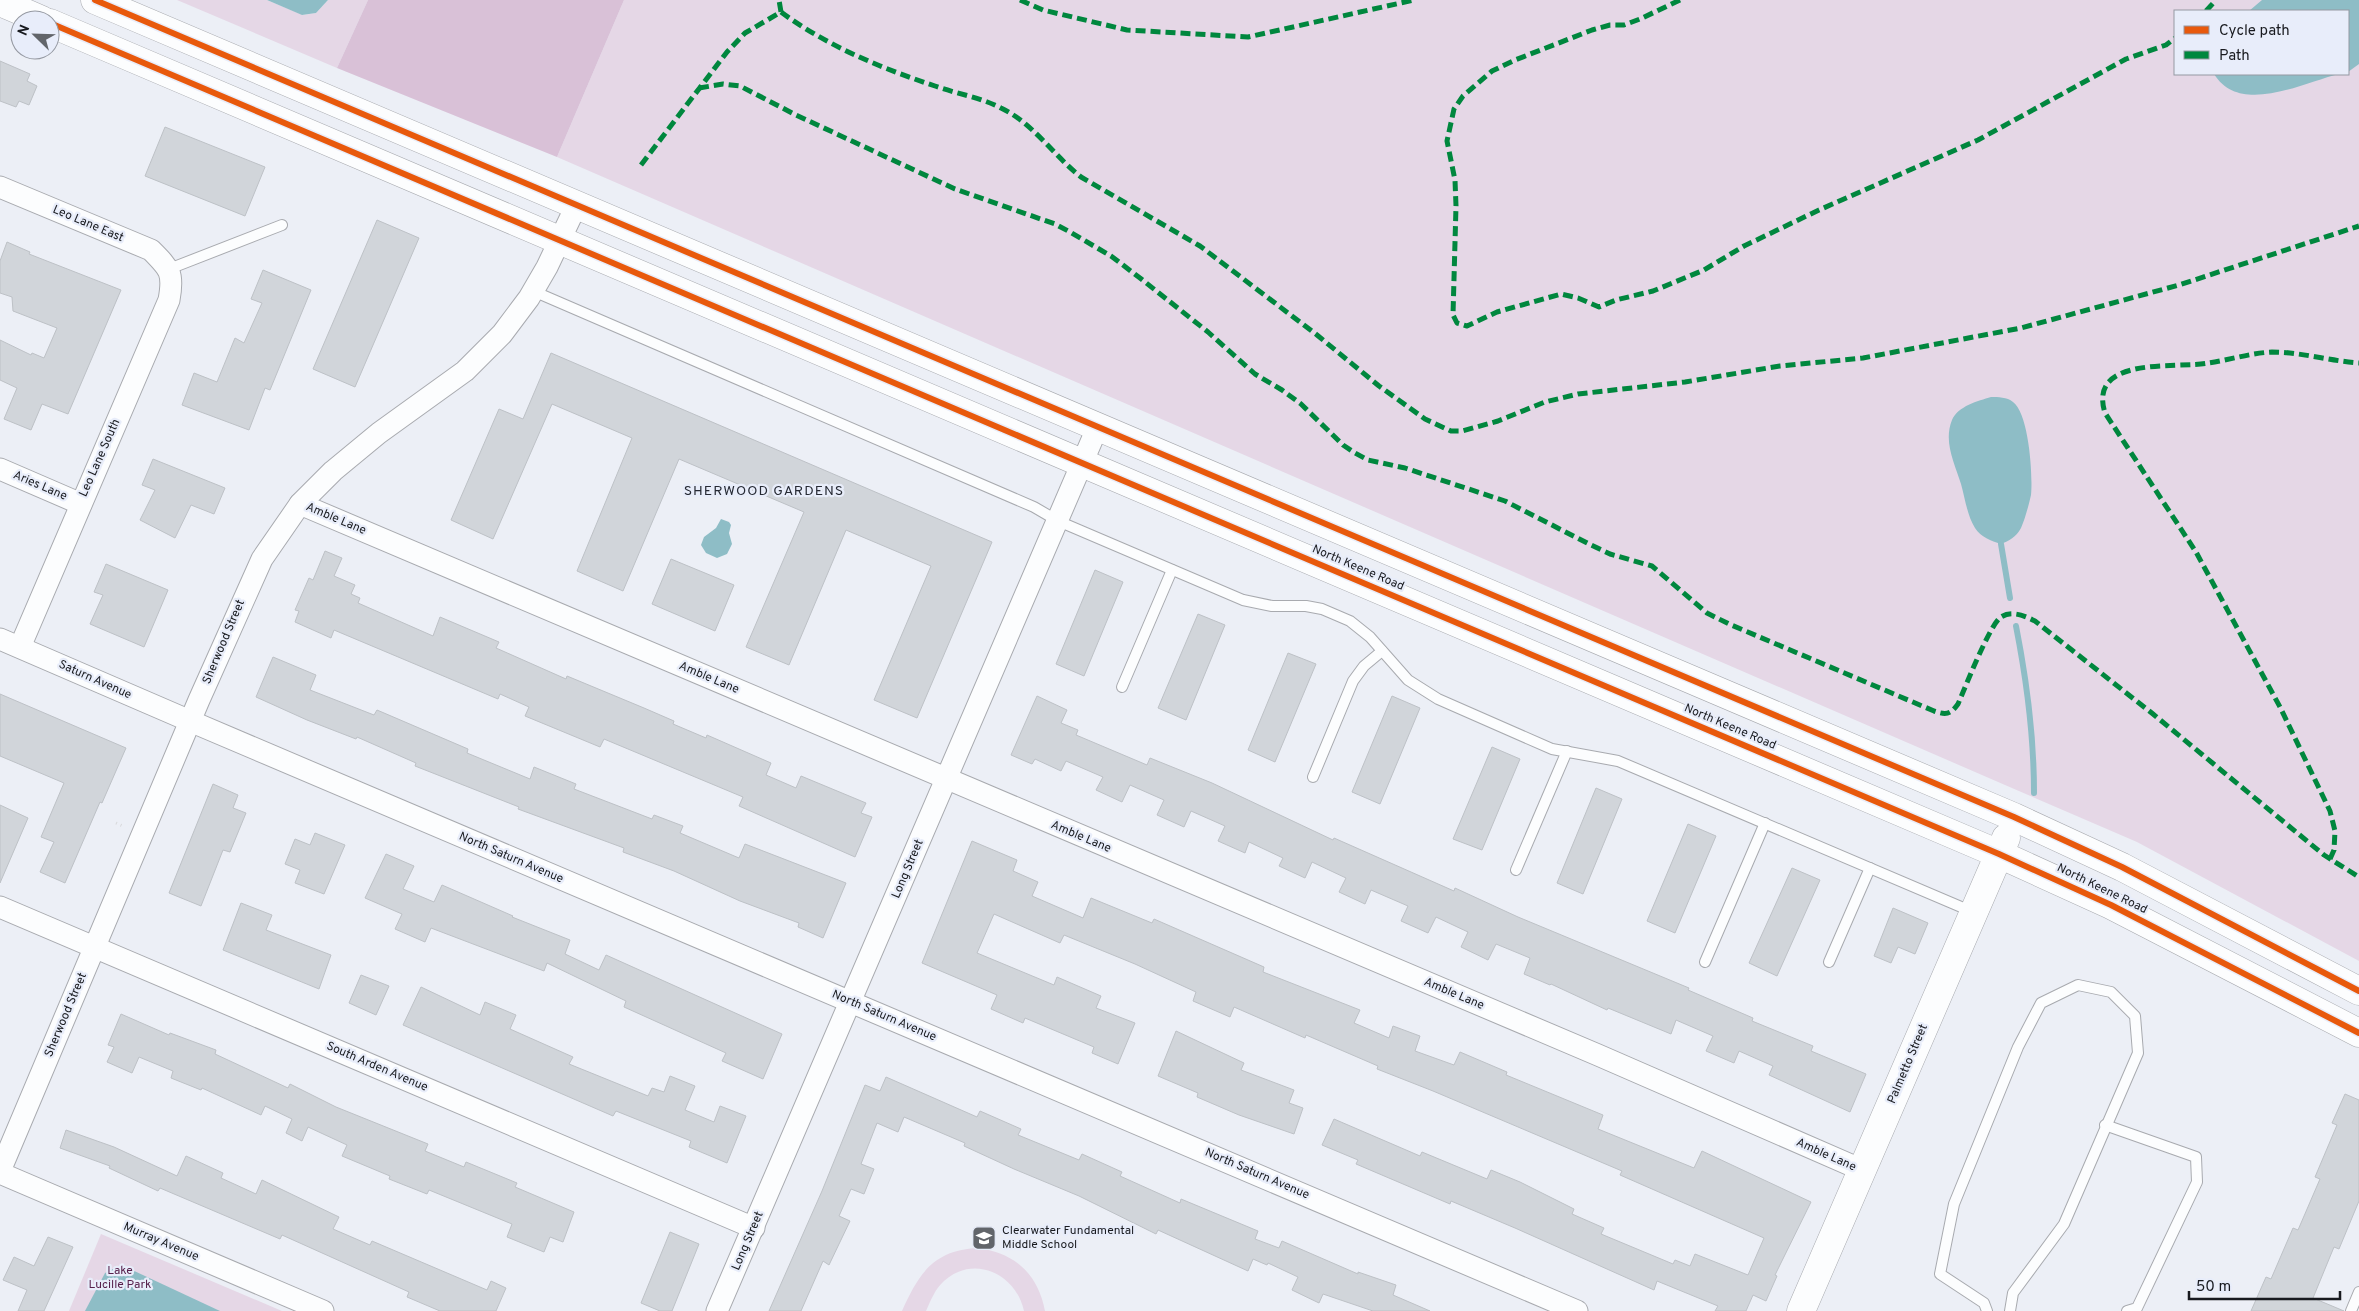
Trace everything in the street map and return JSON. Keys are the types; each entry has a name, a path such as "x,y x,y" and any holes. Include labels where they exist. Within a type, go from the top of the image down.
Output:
{"main road":[{"path":"95,0 2014,817 2122,867 2359,992"},
{"path":"0,2 19,10"},
{"name":"North Keene Road","path":"60,28 1083,462 1999,854 2112,905 2359,1033"},
{"name":"Palmetto Street","path":"1801,1311 2014,817"}],"street":[{"name":"Leo Lane East","path":"0,187 151,250 169,269"},
{"name":"Sherwood Street","path":"0,1172 190,722 262,559 300,504 333,471 379,433 465,371 502,334 533,291 577,204"},
{"name":"Leo Lane South","path":"20,647 170,300 173,281 169,269"},
{"name":"Long Street","path":"717,1311 1098,426"},
{"name":"Aries Lane","path":"0,469 81,504"},
{"name":"Amble Lane","path":"300,504 1598,1055 1862,1170"},
{"name":"Saturn Avenue","path":"0,639 190,722"},
{"name":"North Saturn Avenue","path":"190,722 1577,1311"},
{"name":"South Arden Avenue","path":"0,907 754,1228"},
{"name":"Murray Avenue","path":"0,1172 323,1311"}],"lane":[{"path":"169,269 282,225"},
{"path":"533,291 1034,507 1058,521 1243,600 1272,606 1306,606 1322,609 1350,621 1370,637 1408,680 1438,700 1552,749 1568,750 1618,761 1974,912"},
{"path":"1122,688 1172,570"},
{"path":"1313,777 1353,681 1364,666 1382,651"},
{"path":"1516,870 1568,750"},
{"path":"1705,962 1765,823"},
{"path":"1829,962 1870,868"},
{"path":"1987,1311 1984,1303 1940,1274 1954,1204 2018,1047 2041,1002 2078,985 2111,992 2135,1016 2138,1053 2105,1125 2064,1224 2014,1292 2010,1311"},
{"path":"2105,1125 2196,1157 2197,1182 2137,1308 2126,1311"},
{"path":"2351,1311 2359,1292"}],"green space":[{"path":"177,0 267,0 303,15 316,13 328,0 368,0 337,68"},
{"path":"624,0 2359,0 2359,961 2137,842 557,157"},
{"name":"Lake Lucille Park","path":"101,1234 282,1311 69,1311"},
{"path":"978,1248 1003,1255 1014,1260 1023,1268 1037,1286 1045,1311 1024,1311 1012,1287 1003,1278 992,1272 968,1269 956,1273 941,1284 926,1311 902,1311 915,1285 930,1266 950,1253"}],"shaded area":[{"path":"368,0 624,0 557,157 337,68"}],"water":[{"path":"267,0 328,0 316,13 302,15"},
{"path":"2262,0 2359,0 2359,64 2349,71 2349,10 2250,10"},
{"path":"2215,75 2336,75 2290,89 2255,95 2239,93 2225,86"},
{"path":"1991,397 2008,399 2018,409 2023,419 2029,446 2031,474 2031,495 2021,528 2010,540 2001,544 1983,536 1972,523 1949,445 1950,428 1955,415 1969,405"},
{"path":"721,519 729,522 731,525 729,533 732,544 727,554 717,558 706,553 701,545 704,537 716,528"},
{"path":"117,1267 130,1269 220,1311 85,1311 105,1273"}],"building":[{"path":"0,61 30,74 27,81 37,86 29,105 19,101 16,107 0,101"},
{"path":"165,127 265,167 245,216 145,176"},
{"path":"377,220 419,238 355,387 313,369"},
{"path":"7,242 30,252 29,254 121,290 68,414 42,404 31,430 4,419 17,388 0,380 0,340 31,355 32,353 44,358 57,328 13,311 12,297 0,293 0,261"},
{"path":"263,270 311,290 270,390 265,388 249,430 182,405 194,373 217,382 235,338 244,343 262,303 251,299"},
{"path":"551,353 992,542 917,718 874,700 931,566 846,530 789,665 746,647 804,512 679,459 623,591 577,571 632,438 552,404 493,539 451,520 499,409 523,419"},
{"path":"153,459 225,488 214,514 191,505 175,538 140,520 155,490 142,485"},
{"path":"325,551 342,558 334,576 355,585 351,594 360,598 358,603 433,636 440,617 499,642 496,648 566,679 567,676 674,721 673,724 706,738 707,735 771,763 766,775 796,788 801,776 866,803 861,813 872,817 855,857 739,806 743,797 604,739 600,747 525,716 529,707 500,694 498,699 334,630 331,638 295,622 299,611 295,610 309,578 313,580"},
{"path":"671,559 734,585 715,631 652,604"},
{"path":"106,564 168,590 144,647 90,624 103,595 94,592"},
{"path":"1095,570 1123,582 1084,676 1056,664"},
{"path":"1198,614 1225,625 1186,720 1158,708"},
{"path":"1288,653 1316,664 1275,762 1248,750"},
{"path":"273,657 316,675 310,690 374,715 377,710 468,749 467,753 530,779 534,767 576,784 574,789 652,819 654,815 683,826 680,833 739,858 745,844 846,883 823,938 798,927 799,923 740,901 674,871 623,852 624,848 518,809 519,807 415,766 416,763 357,737 356,739 307,720 256,697"},
{"path":"0,694 126,748 65,883 40,872 54,842 41,837 64,783 0,756"},
{"path":"1037,696 1067,710 1061,723 1078,730 1076,735 1147,765 1150,758 1212,783 1333,840 1334,838 1454,891 1455,888 1518,917 1689,988 1688,990 1753,1018 1752,1021 1813,1046 1811,1051 1866,1074 1850,1112 1769,1075 1773,1066 1739,1051 1734,1063 1706,1051 1713,1036 1676,1020 1671,1034 1608,1008 1607,1010 1551,984 1524,974 1530,958 1496,944 1488,960 1461,947 1468,932 1436,917 1428,933 1401,921 1408,906 1371,890 1365,904 1339,892 1346,878 1312,862 1305,878 1279,866 1283,858 1249,842 1245,853 1218,841 1225,826 1191,811 1184,827 1157,815 1164,800 1130,785 1122,802 1096,790 1103,777 1066,761 1061,771 1035,759 1032,764 1011,755"},
{"path":"1392,696 1420,708 1380,804 1352,792"},
{"path":"1492,747 1520,759 1482,850 1453,839"},
{"path":"213,784 238,795 233,808 246,813 230,852 223,850 201,906 169,893"},
{"path":"1596,788 1622,799 1583,894 1557,883"},
{"path":"0,805 28,818 0,883"},
{"path":"1688,824 1716,836 1675,933 1647,921"},
{"path":"315,833 345,845 324,894 295,883 300,870 285,864 295,839 310,845"},
{"path":"972,841 1017,860 1013,871 1038,882 1032,896 1083,918 1091,898 1152,923 1154,919 1264,967 1263,972 1360,1010 1354,1023 1389,1038 1393,1026 1420,1036 1415,1051 1454,1065 1460,1052 1507,1072 1506,1075 1603,1115 1598,1129 1694,1168 1702,1151 1811,1202 1775,1275 1777,1276 1766,1301 1753,1295 1746,1311 1715,1311 1718,1306 1657,1281 1654,1290 1515,1228 1451,1201 1450,1204 1356,1164 1358,1160 1322,1145 1334,1119 1420,1156 1422,1152 1487,1179 1491,1170 1520,1182 1574,1209 1572,1214 1604,1228 1601,1234 1673,1264 1675,1260 1690,1266 1695,1254 1748,1275 1764,1238 1620,1175 1622,1171 1377,1069 1378,1066 1306,1035 1305,1038 1234,1007 1230,1017 1193,1001 1196,992 1135,964 1064,935 1060,943 994,914 977,953 1054,985 1057,977 1101,996 1096,1008 1135,1023 1118,1064 1092,1053 1094,1047 1025,1018 1023,1023 991,1009 997,995 922,963"},
{"path":"386,854 414,866 403,889 434,902 442,885 512,917 570,940 565,954 599,970 606,955 782,1034 763,1079 722,1061 726,1053 624,1007 626,1001 547,963 544,971 431,928 425,942 395,929 402,914 365,898"},
{"path":"1792,868 1820,880 1777,976 1749,963"},
{"path":"241,903 272,915 266,930 331,955 319,989 223,950"},
{"path":"1893,908 1928,923 1915,954 1898,947 1891,963 1874,956"},
{"path":"361,975 389,986 376,1015 349,1003"},
{"path":"421,987 480,1015 485,1002 516,1015 510,1029 573,1057 569,1064 648,1096 652,1088 664,1092 670,1076 695,1086 685,1110 714,1122 720,1106 746,1116 727,1163 689,1147 691,1141 616,1111 613,1116 403,1025"},
{"path":"121,1014 169,1035 170,1033 216,1050 215,1054 288,1088 290,1084 336,1107 428,1144 425,1151 464,1167 466,1162 517,1183 515,1187 574,1212 563,1242 550,1237 544,1252 507,1237 512,1224 429,1190 427,1194 389,1179 390,1176 342,1156 347,1145 308,1127 302,1141 286,1133 292,1119 265,1106 261,1115 202,1088 201,1090 171,1078 173,1071 139,1057 132,1073 107,1062 114,1047 108,1045"},
{"path":"1176,1031 1244,1063 1241,1070 1294,1090 1289,1103 1303,1108 1294,1134 1239,1115 1197,1097 1198,1093 1158,1076"},
{"path":"886,1077 977,1117 980,1111 1021,1129 1018,1135 1079,1160 1082,1154 1122,1172 1120,1176 1180,1203 1181,1199 1258,1231 1255,1239 1279,1248 1282,1241 1358,1274 1358,1272 1396,1285 1393,1295 1430,1311 1373,1311 1323,1294 1319,1303 1292,1290 1298,1277 1268,1263 1267,1265 1253,1259 1248,1271 1158,1230 1156,1234 1079,1196 964,1146 965,1143 904,1117 898,1132 877,1123 861,1164 874,1169 864,1194 851,1189 839,1216 850,1221 829,1265 823,1261 801,1311 769,1311 822,1191 865,1085 880,1091"},
{"path":"2345,1094 2359,1100 2359,1201 2339,1249 2334,1247 2313,1298 2344,1311 2251,1311 2266,1277 2271,1279 2293,1228 2298,1230 2320,1179 2315,1177 2337,1125 2332,1123"},
{"path":"66,1130 114,1147 177,1176 186,1156 223,1173 221,1178 256,1194 262,1180 339,1217 333,1229 370,1245 372,1241 487,1290 491,1281 506,1288 496,1311 440,1311 407,1297 409,1292 282,1235 280,1239 160,1188 158,1191 109,1168 110,1166 60,1148"},
{"path":"670,1232 699,1244 672,1311 660,1311 641,1303"},
{"path":"48,1237 73,1247 44,1311 18,1311 27,1290 3,1280 14,1257 34,1266"}],"waterway":[{"path":"2001,544 2010,598"},
{"path":"2016,626 2029,709 2034,793"}],"marked path":[{"path":"641,165 727,52 745,33 781,12 779,0"},
{"path":"1020,0 1043,10 1127,30 1248,37 1414,0"},
{"path":"1680,0 1640,19 1624,25 1610,25 1592,30 1492,71 1463,96 1454,109 1447,141 1455,180 1453,315 1457,323 1467,326 1497,312 1561,294 1578,298 1599,307 1616,300 1653,291 1704,270 1744,246 1819,210 1978,140 2126,59 2166,45 2174,39"},
{"path":"2207,10 2216,0"},
{"path":"781,12 836,46 875,64 943,89 985,101 1013,114 1081,177 1200,246 1317,335 1379,386 1425,419 1451,431 1462,431 1498,421 1545,402 1578,394 1685,382 1780,366 1863,358 2021,328 2179,285 2359,226"},
{"path":"699,88 723,84 740,86 796,115 955,189 1055,224 1111,256 1140,278 1208,332 1255,374 1301,404 1343,445 1355,453 1368,460 1405,468 1505,501 1610,554 1652,566 1707,613 1934,711 1947,713 1958,704 1984,643 2001,617 2014,614 2031,619 2153,714 2324,855 2359,877"},
{"path":"2330,859 2334,850 2335,831 2330,811 2280,707 2196,552 2105,413 2103,394 2109,382 2122,373 2138,368 2208,363 2272,352 2294,353 2359,363"}],"cycle path":[{"path":"95,0 2014,817 2122,867 2359,991"},
{"path":"60,27 1999,854 2111,905 2359,1033"}],"place":[{"name":"Clearwater Fundamental Middle School","path":"984,1238"}],"district":[{"name":"SHERWOOD GARDENS","path":"764,491"}]}
